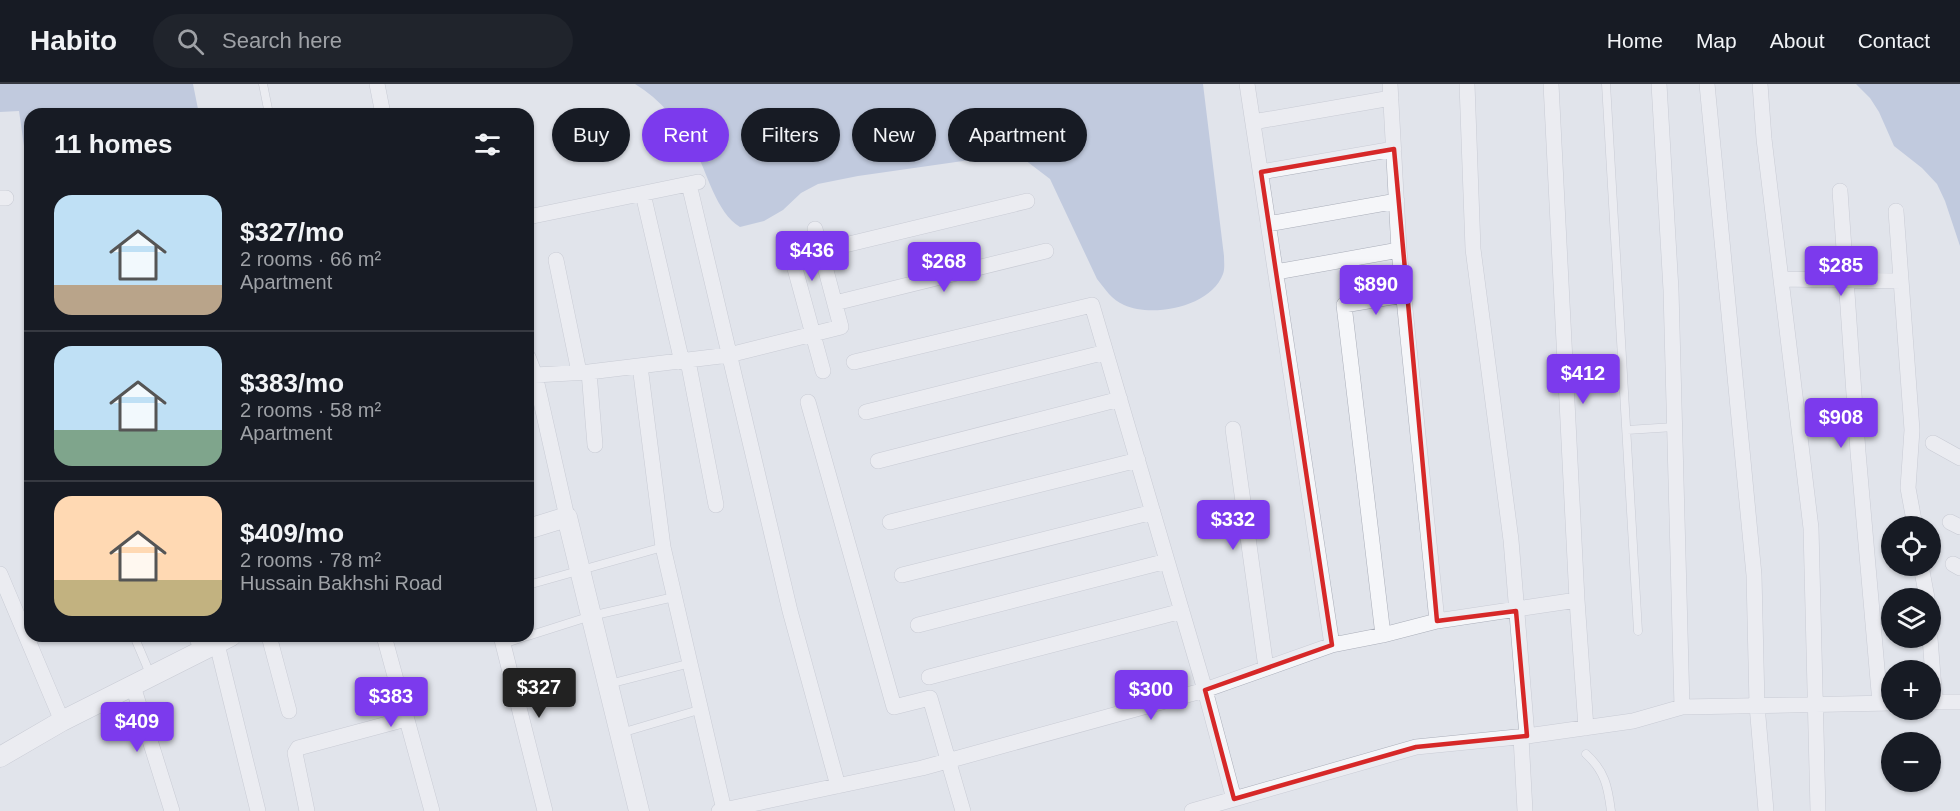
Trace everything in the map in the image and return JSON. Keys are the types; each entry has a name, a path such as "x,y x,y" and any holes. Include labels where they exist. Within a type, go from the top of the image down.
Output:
{"street":[{"path":"376,84 382,108"},
{"path":"1247,84 1332,645"},
{"path":"1467,84 1473,249 1511,540 1524,737 1525,811"},
{"path":"1551,84 1577,600 1586,728"},
{"path":"1659,84 1671,290 1682,707"},
{"path":"1707,84 1754,576 1757,705 1766,811"},
{"path":"1760,84 1764,139 1811,528 1818,811"},
{"path":"1253,122 1391,91 1399,249 1437,621"},
{"path":"1261,172 1394,149"},
{"path":"534,216 693,183 729,355 790,611 838,786"},
{"path":"1840,191 1858,452 1881,660"},
{"path":"643,194 685,361 716,505"},
{"path":"820,251 1027,201"},
{"path":"1268,224 1397,201"},
{"path":"1896,211 1912,430 1908,488 1913,516"},
{"path":"534,366 584,372 685,361 729,355 841,327 815,229"},
{"path":"788,243 823,371"},
{"path":"1276,272 1399,249"},
{"path":"835,303 1046,251"},
{"path":"556,260 584,372 595,445"},
{"path":"1781,279 1901,281"},
{"path":"1383,635 1344,305 1403,295"},
{"path":"854,362 1092,305 1182,611 1234,799"},
{"path":"866,412 1106,352"},
{"path":"640,366 663,547 702,709 722,810 947,761 1204,690 1332,645 1437,621 1577,600"},
{"path":"534,381 639,811"},
{"path":"878,462 1120,399"},
{"path":"808,402 894,707 930,698 963,811"},
{"path":"1233,429 1266,668"},
{"path":"1933,443 1960,458"},
{"path":"890,522 1138,460"},
{"path":"902,575 1153,512"},
{"path":"534,527 567,517"},
{"path":"918,625 1167,561"},
{"path":"0,574 24,631"},
{"path":"929,677 1182,611"},
{"path":"29,642 62,721"},
{"path":"0,757 210,642 258,811"},
{"path":"271,642 289,711"},
{"path":"386,642 432,811"},
{"path":"502,642 544,811"},
{"path":"133,686 172,811"},
{"path":"1941,702 1960,702"},
{"path":"1192,811 1416,747 1524,737 1633,721 1682,707 1881,703"},
{"path":"307,811 295,753 298,748 406,719"}],"lane":[{"path":"263,84 268,108"},
{"path":"1606,84 1638,631"},
{"path":"1627,430 1674,427"},
{"path":"534,583 663,547"},
{"path":"534,634 591,616 674,597"},
{"path":"137,642 151,676"},
{"path":"608,684 691,663"},
{"path":"620,734 702,709"},
{"path":"1586,754 1597,764 1604,777 1609,791 1611,811"}],"highlighted area":[{"path":"1394,149 1437,621 1516,611 1527,736 1416,747 1234,799 1205,690 1332,645 1261,172"}],"water":[{"path":"0,84 193,84 198,108 24,108 24,146 19,111 0,112"},
{"path":"635,84 1203,84 1224,256 1223,274 1206,295 1180,307 1164,310 1136,309 1120,303 1109,294 1097,279 1050,179 1028,162 1087,162 1087,108 948,108 948,162 956,162 818,184 801,193 783,210 764,221 740,227 732,221 718,202 701,162 729,162 729,108 665,108"},
{"path":"1856,84 1960,84 1960,246 1937,184 1922,168 1894,146 1879,112 1870,98"}]}
